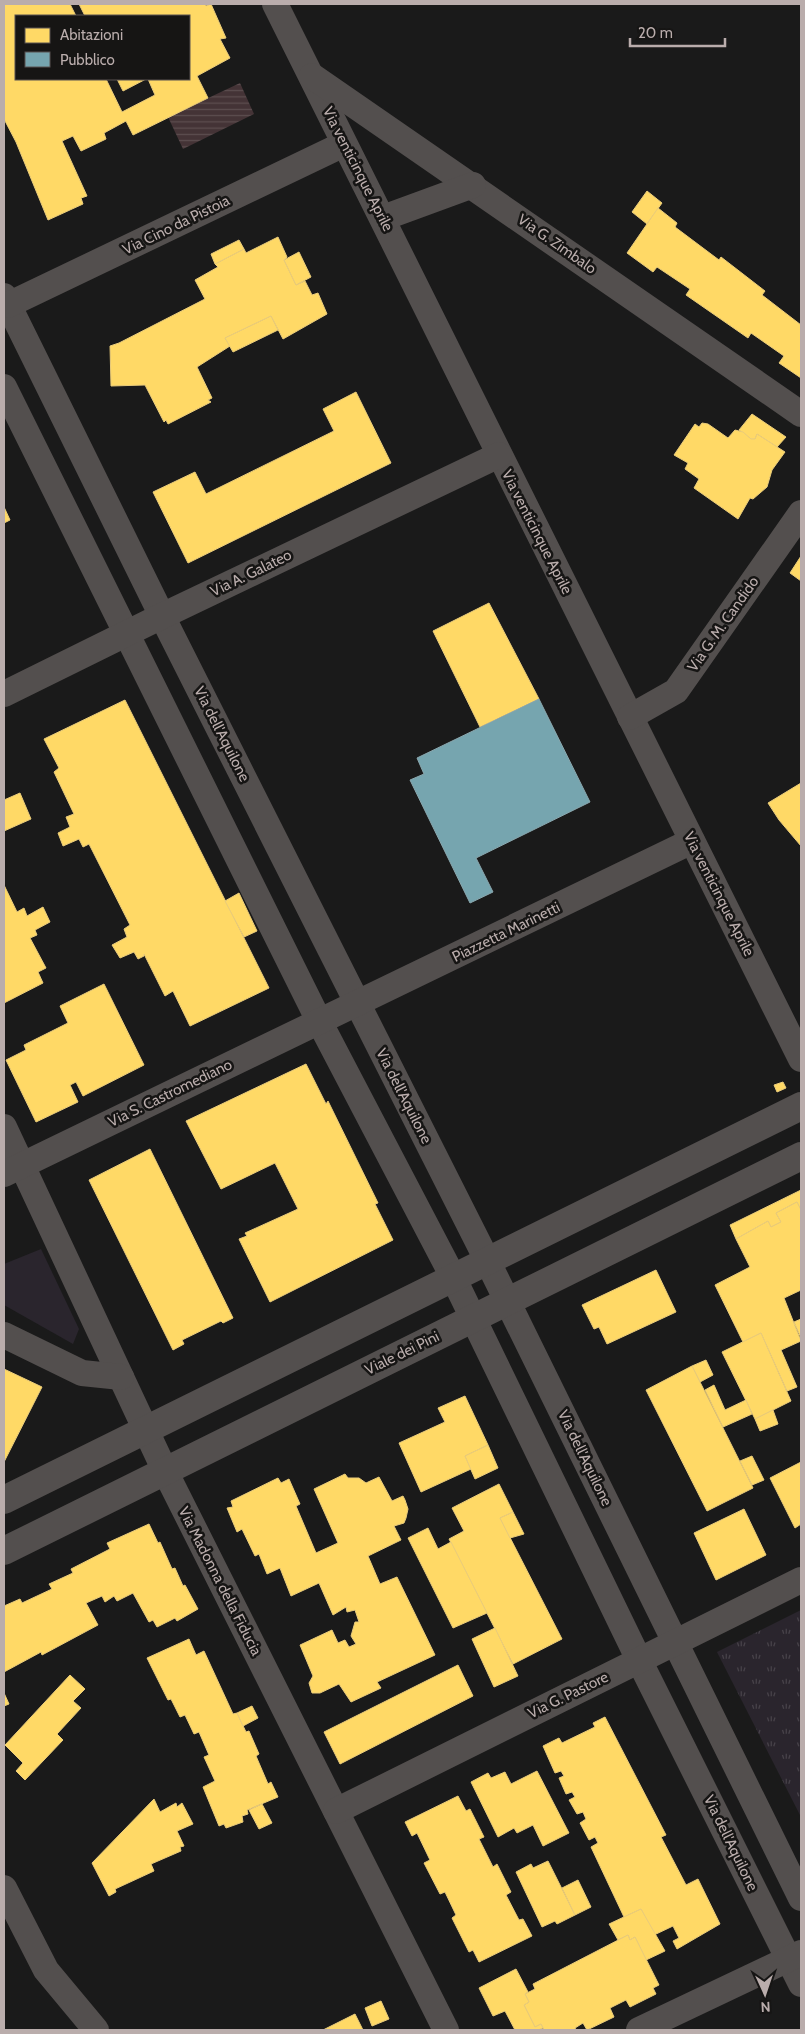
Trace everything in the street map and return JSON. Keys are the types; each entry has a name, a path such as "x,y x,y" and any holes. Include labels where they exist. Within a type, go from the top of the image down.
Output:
{"street":[{"name":"Via venticinque Aprile","path":"275,4 801,1059"},
{"name":"Via G. Zimbalo","path":"312,76 473,185 801,414"},
{"name":"Via Cino da Pistoia","path":"6,300 344,144"},
{"path":"383,218 473,185"},
{"name":"Via dell'Aquilone","path":"6,300 162,616 507,1300 801,1898"},
{"name":"Via dell'Aquilone","path":"4,386 318,1021 453,1277 639,1660 795,1956 801,1984"},
{"name":"Via A. Galateo","path":"4,694 162,616 499,455"},
{"name":"Via G. M. Candido","path":"630,717 676,691 801,513"},
{"name":"Piazzetta Marinetti","path":"318,1021 358,1004 692,841"},
{"name":"Via S. Castromediano","path":"13,1169 318,1021"},
{"path":"4,1500 801,1106"},
{"name":"Via Madonna della Fiducia","path":"4,1127 13,1169 121,1377 165,1471 446,2030"},
{"name":"Viale dei Pini","path":"4,1551 507,1300 801,1156"},
{"path":"4,1335 82,1373 121,1377"},
{"name":"Via G. Pastore","path":"336,1810 801,1580"},
{"path":"4,1888 46,1970 96,2030"},
{"path":"638,2030 795,1956"}],"green space":[{"path":"41,1249 79,1329 73,1344 4,1305 4,1264"},
{"path":"801,1610 801,1817 717,1652"}],"shaded area":[{"path":"240,83 254,114 183,149 168,117"}],"building: Abitazioni":[{"path":"4,4 70,4 76,15 15,15 15,80 106,80 122,112 155,95 148,80 190,80 190,15 84,15 79,4 205,4 206,6 211,4 226,38 220,39 230,58 197,76 208,98 133,135 126,121 104,133 106,139 81,151 73,136 62,141 87,196 81,198 83,204 48,220 16,142 4,119"},
{"path":"118,80 144,80 123,91"},
{"path":"647,191 662,203 647,224 632,212"},
{"path":"658,208 677,223 675,227 719,260 721,257 765,291 762,295 801,325 801,378 779,363 784,356 751,333 748,338 686,295 690,289 657,267 653,272 627,253"},
{"path":"278,237 287,257 284,260 296,285 305,281 312,295 318,293 327,314 283,339 271,316 225,338 230,346 197,367 212,398 208,400 211,402 168,424 166,420 164,422 145,385 111,386 110,346 205,299 195,280 218,267 215,264 244,249 246,253"},
{"path":"239,240 244,249 215,264 211,254"},
{"path":"299,252 311,277 296,285 284,260"},
{"path":"271,316 278,330 233,352 225,338"},
{"path":"356,392 391,463 188,563 153,492 195,472 206,494 334,431 323,409"},
{"path":"752,414 786,437 777,447 757,434 755,439 751,439 739,430"},
{"path":"702,423 708,424 728,438 735,430 743,432 751,439 755,439 757,434 785,452 772,470 767,487 753,499 750,498 738,519 694,488 699,479 685,469 688,463 674,455 695,424 699,427"},
{"path":"4,507 10,520 4,523"},
{"path":"801,556 801,581 790,573"},
{"path":"489,603 539,699 480,727 433,631"},
{"path":"125,700 269,988 190,1026 173,991 165,996 144,954 144,956 138,959 134,952 120,958 112,945 127,937 124,929 130,925 89,844 83,847 79,839 63,846 58,833 70,827 66,817 74,814 54,772 59,768 44,739"},
{"path":"801,783 801,846 779,820 768,803"},
{"path":"20,793 31,819 4,831 4,800"},
{"path":"4,885 17,912 24,908 27,916 43,907 50,922 35,930 37,935 30,938 46,968 38,972 43,983 4,1003"},
{"path":"239,893 257,931 244,937 225,901"},
{"path":"104,984 144,1065 83,1096 76,1082 70,1085 78,1102 36,1122 6,1060 26,1050 24,1045 68,1023 60,1006"},
{"path":"306,1064 326,1104 328,1101 378,1203 375,1204 393,1240 270,1302 239,1239 247,1236 245,1233 298,1209 275,1163 221,1189 186,1121"},
{"path":"783,1082 786,1088 777,1092 774,1085"},
{"path":"150,1149 233,1318 223,1323 221,1321 182,1340 184,1344 173,1350 89,1180"},
{"path":"801,1190 801,1210 797,1202 776,1213 781,1222 771,1227 768,1221 736,1239 730,1225"},
{"path":"797,1202 801,1210 801,1290 784,1298 801,1341 781,1350 797,1387 787,1391 761,1333 743,1342 715,1285 750,1267 736,1239 768,1221 771,1227 781,1222 776,1213"},
{"path":"656,1270 676,1312 607,1344 599,1327 594,1329 582,1305"},
{"path":"801,1319 801,1338 794,1322"},
{"path":"761,1333 791,1401 755,1419 722,1352"},
{"path":"706,1360 713,1375 700,1382 692,1366"},
{"path":"692,1366 753,1488 707,1511 646,1390"},
{"path":"4,1369 42,1387 4,1462"},
{"path":"714,1385 725,1410 746,1400 752,1414 723,1427 705,1390"},
{"path":"465,1396 488,1445 465,1456 471,1469 421,1492 399,1443 445,1422 438,1408"},
{"path":"773,1410 778,1424 760,1431 755,1419"},
{"path":"488,1445 498,1468 475,1479 465,1456"},
{"path":"752,1456 764,1480 752,1485 740,1461"},
{"path":"801,1462 801,1524 795,1528 770,1478"},
{"path":"345,1474 348,1478 359,1478 366,1483 379,1477 392,1501 403,1496 405,1500 408,1509 404,1523 394,1526 401,1540 368,1556 380,1584 397,1577 435,1655 377,1682 381,1688 351,1702 339,1684 320,1693 312,1693 309,1683 313,1676 300,1645 332,1630 338,1643 345,1640 349,1647 356,1644 351,1636 355,1622 359,1622 355,1610 347,1612 346,1607 333,1615 319,1583 291,1596 280,1568 267,1574 259,1554 255,1556 242,1529 237,1532 227,1508 233,1507 231,1501 278,1478 281,1483 289,1479 300,1504 296,1506 316,1553 338,1543 314,1489"},
{"path":"499,1484 513,1512 500,1518 562,1639 513,1664 449,1539 464,1531 452,1508"},
{"path":"744,1509 766,1555 716,1580 694,1533"},
{"path":"513,1512 524,1534 510,1538 500,1518"},
{"path":"149,1524 158,1543 160,1542 172,1569 175,1568 183,1586 185,1585 198,1609 177,1621 175,1618 157,1627 153,1620 149,1622 133,1593 117,1601 114,1596 105,1602 102,1596 86,1603 98,1625 42,1655 41,1652 4,1672 4,1606 20,1599 22,1603 52,1589 49,1584 73,1573 71,1569 110,1549 107,1543"},
{"path":"428,1528 438,1549 451,1542 487,1613 453,1628 408,1538"},
{"path":"495,1628 518,1676 494,1687 472,1639"},
{"path":"189,1639 196,1655 204,1651 233,1714 237,1713 246,1732 249,1731 259,1754 256,1756 268,1784 271,1782 278,1797 247,1810 248,1814 242,1816 243,1822 226,1828 224,1824 219,1826 203,1787 215,1781 204,1757 209,1755 199,1732 194,1734 185,1715 180,1717 171,1699 168,1700 147,1658"},
{"path":"458,1665 473,1696 340,1764 324,1732"},
{"path":"70,1675 85,1689 73,1701 81,1708 57,1734 63,1740 25,1780 16,1771 23,1763 5,1745"},
{"path":"4,1693 9,1704 4,1706"},
{"path":"252,1706 258,1718 243,1726 237,1713"},
{"path":"605,1717 666,1835 661,1837 686,1885 698,1879 720,1924 677,1949 673,1941 679,1938 673,1926 654,1935 641,1909 624,1917 591,1847 598,1843 595,1837 589,1840 580,1823 586,1819 583,1812 577,1814 569,1800 575,1797 572,1792 566,1794 559,1778 564,1776 561,1771 555,1773 543,1746 559,1738 562,1743 595,1727 593,1723"},
{"path":"537,1771 569,1833 543,1846 533,1825 517,1833 514,1828 498,1837 471,1782 488,1773 491,1778 505,1772 511,1784"},
{"path":"458,1796 466,1811 470,1809 484,1837 479,1839 493,1867 497,1864 511,1892 506,1895 519,1920 523,1919 532,1936 479,1962 473,1950 469,1952 452,1918 456,1915 445,1892 440,1894 424,1863 430,1860 417,1833 412,1836 405,1822"},
{"path":"154,1799 160,1812 176,1803 177,1807 182,1803 193,1824 177,1831 184,1846 180,1847 181,1851 151,1864 154,1871 115,1889 116,1892 109,1896 92,1863"},
{"path":"262,1804 272,1823 259,1829 249,1810"},
{"path":"548,1861 575,1915 557,1924 555,1921 542,1927 516,1872 531,1864 533,1868"},
{"path":"578,1880 591,1907 575,1915 562,1888"},
{"path":"641,1909 665,1951 646,1960 635,1937 630,1940 628,1935 618,1940 609,1924"},
{"path":"628,1935 630,1940 635,1937 659,1985 653,1988 656,1994 630,2007 626,2000 610,2008 614,2017 587,2030 583,2023 575,2028 576,2030 544,2030 541,2024 535,2027 524,2005 529,2002 525,1994 535,1989 533,1984"},
{"path":"516,1969 528,1992 525,1994 529,2002 524,2005 535,2027 541,2024 543,2028 538,2030 515,2030 505,2011 493,2016 479,1988"},
{"path":"381,2001 389,2019 372,2026 365,2008"},
{"path":"355,2014 363,2030 323,2030"}],"building: Pubblico":[{"path":"539,699 590,802 476,858 493,892 470,903 410,780 424,774 417,758"}]}
